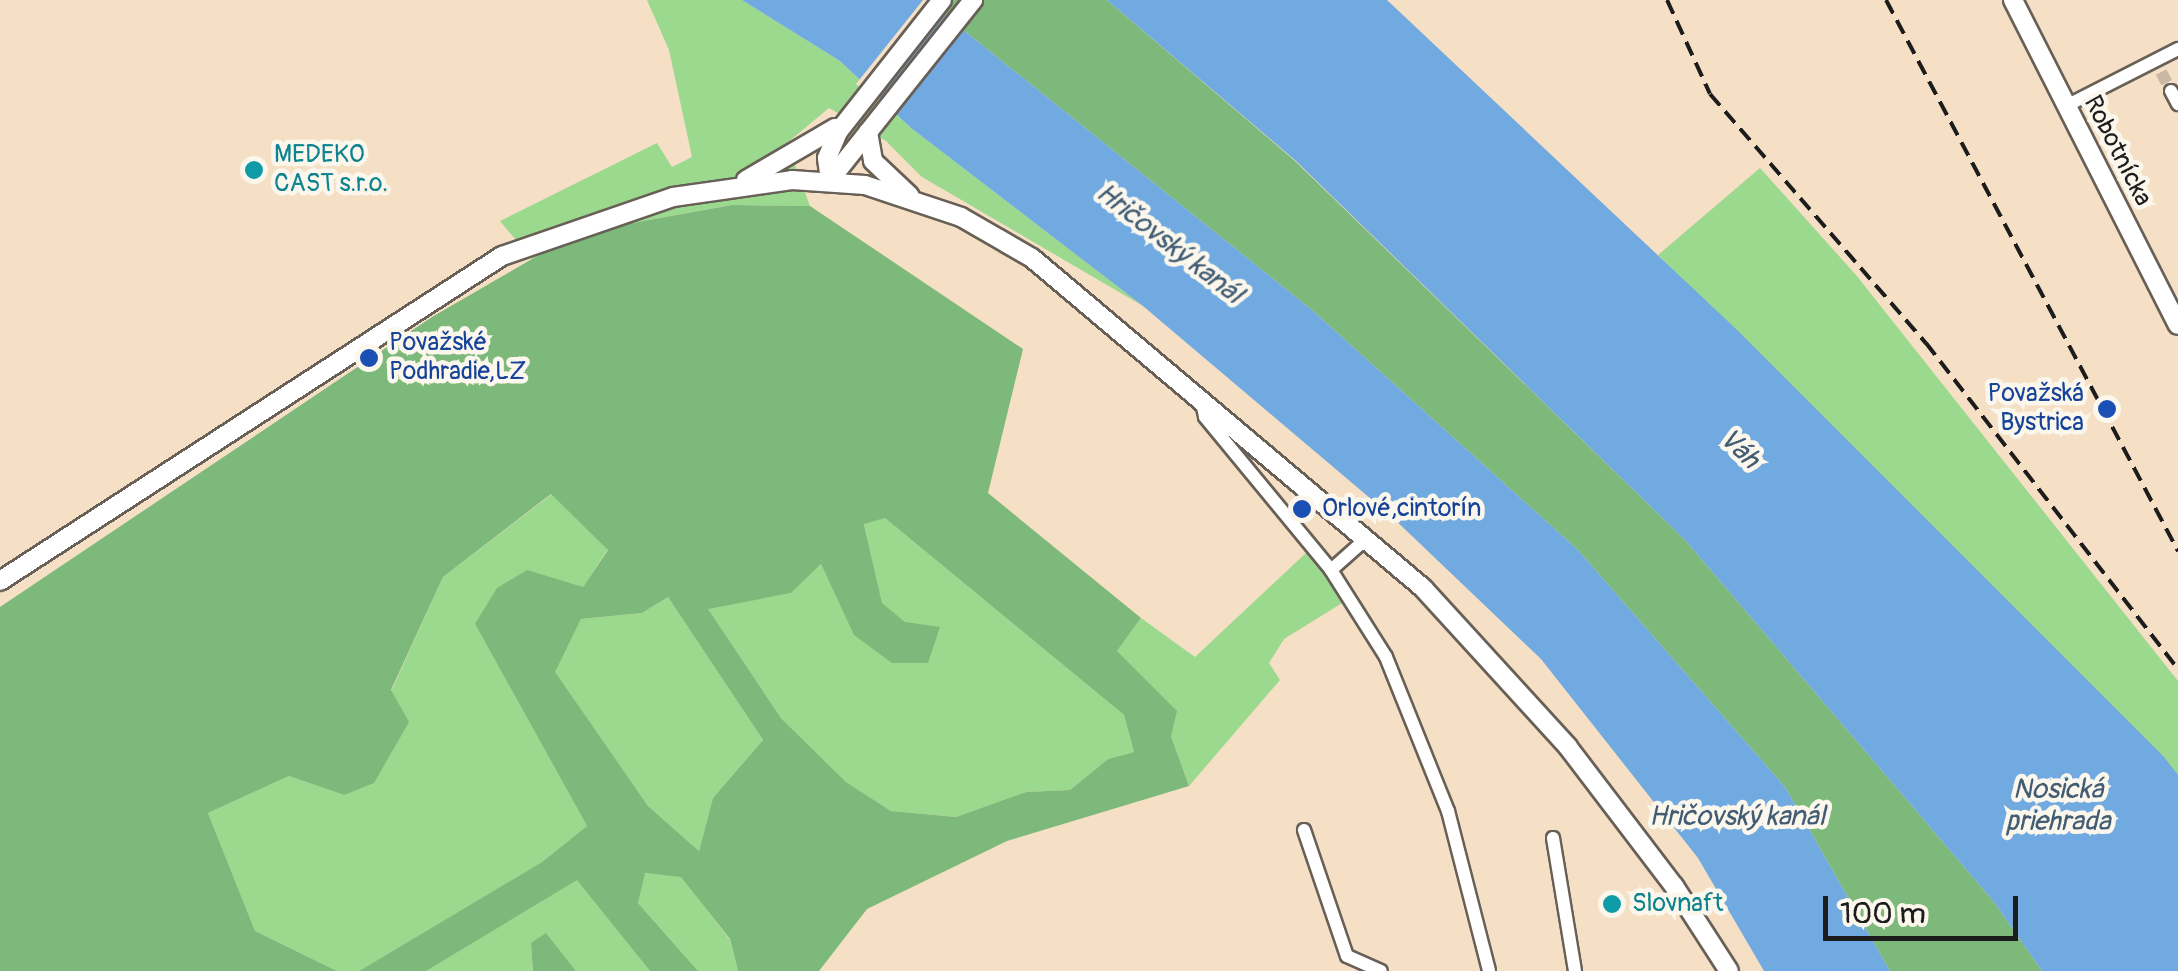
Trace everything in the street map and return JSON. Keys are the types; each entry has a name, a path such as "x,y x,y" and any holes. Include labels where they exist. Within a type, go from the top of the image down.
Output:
{"main road":[{"path":"830,180 827,158 852,111 942,0"},
{"path":"830,180 973,0"},
{"name":"Robotnícka","path":"2013,0 2178,325"},
{"path":"736,185 794,157 852,111"},
{"path":"872,127 877,166 914,200"},
{"path":"0,581 502,256 628,208 736,185 830,180 914,200 1005,240 1200,396 1366,539 1527,697 1674,886 1729,971"}],"street":[{"path":"2066,106 2158,67 2178,50"},
{"path":"1200,396 1205,417 1331,570 1386,657 1417,722 1448,811 1489,971"},
{"path":"1331,570 1366,539"},
{"path":"1304,830 1347,956 1381,971"},
{"path":"1553,838 1575,971"}],"green space":[{"path":"647,0 742,0 840,61 911,128 1143,306 922,177 886,141 829,108 787,143 810,206 732,205 588,231 532,259 500,221 657,143 672,167 692,157 669,50"},
{"path":"926,0 1107,0 1295,161 1685,540 1994,902 2042,971 1890,971 1785,787 1577,549 1312,310"},
{"path":"1760,168 1856,275 2178,681 2178,775 1658,255"},
{"path":"732,205 810,206 1023,349 988,493 1141,618 1117,651 1177,711 1171,736 1189,786 1007,841 867,909 819,971 738,971 730,939 681,877 645,873 638,903 698,971 650,971 577,880 426,971 359,971 542,862 587,826 475,624 497,588 527,570 583,587 608,550 551,494 443,577 391,690 409,722 374,783 344,795 289,776 208,813 255,931 337,971 0,971 0,607 432,317 588,231","holes":["885,518 1124,715 1134,752 1108,759 1070,790 1026,792 956,817 891,811 846,782 781,718 708,609 791,593 821,564 854,635 892,663 928,663 940,627 905,622 882,603 864,524","668,597 763,740 713,798 699,851 648,806 555,672 581,619 642,613"]},
{"path":"552,494 608,549 583,587 475,624 587,826 542,862 359,971 337,971 255,931 208,813 289,776 344,795 443,577"},
{"path":"885,518 1124,715 1134,752 1108,759 1070,790 1026,792 956,817 891,811 846,782 781,718 707,608 791,593 821,564 855,635 905,622 882,604 864,523"},
{"path":"1308,551 1347,600 1284,639 1269,663 1280,680 1189,786 1171,736 1117,651 1141,618 1195,657"},
{"path":"668,597 763,740 713,798 699,851 648,806 554,672 581,619 642,613"},
{"path":"644,873 681,876 730,940 738,971 698,971 638,903"},
{"path":"577,879 650,971 576,971 546,934 531,944 533,971 426,971"},
{"path":"546,933 576,971 533,971 531,943"}],"water":[{"name":"Hričovský kanál","path":"742,0 926,0 1312,310 1577,549 1785,787 1890,971 1764,971 1698,858 1541,659 1390,515 1143,306 911,128 840,61"},
{"name":"Nosická priehrada","path":"1107,0 1387,0 1735,328 2164,757 2178,775 2178,971 2042,971 1994,902 1685,540 1296,161"}],"pier":[{"path":"923,0 934,0 873,99 856,84"}],"tunnel":[{"path":"2161,72 2171,91"}],"railway":[{"path":"1667,0 1710,94 1926,343 2178,669"},
{"path":"1886,0 2178,551"}],"place":[{"name":"MEDEKO CAST s.r.o.","path":"254,170"},
{"name":"Považské Podhradie,LZ","path":"369,358"},
{"name":"Považská Bystrica","path":"2107,409"},
{"name":"Orlové,cintorín","path":"1302,509"},
{"name":"Slovnaft","path":"1612,904"}],"water label":[{"name":"Váh","path":"1739,449"}]}
